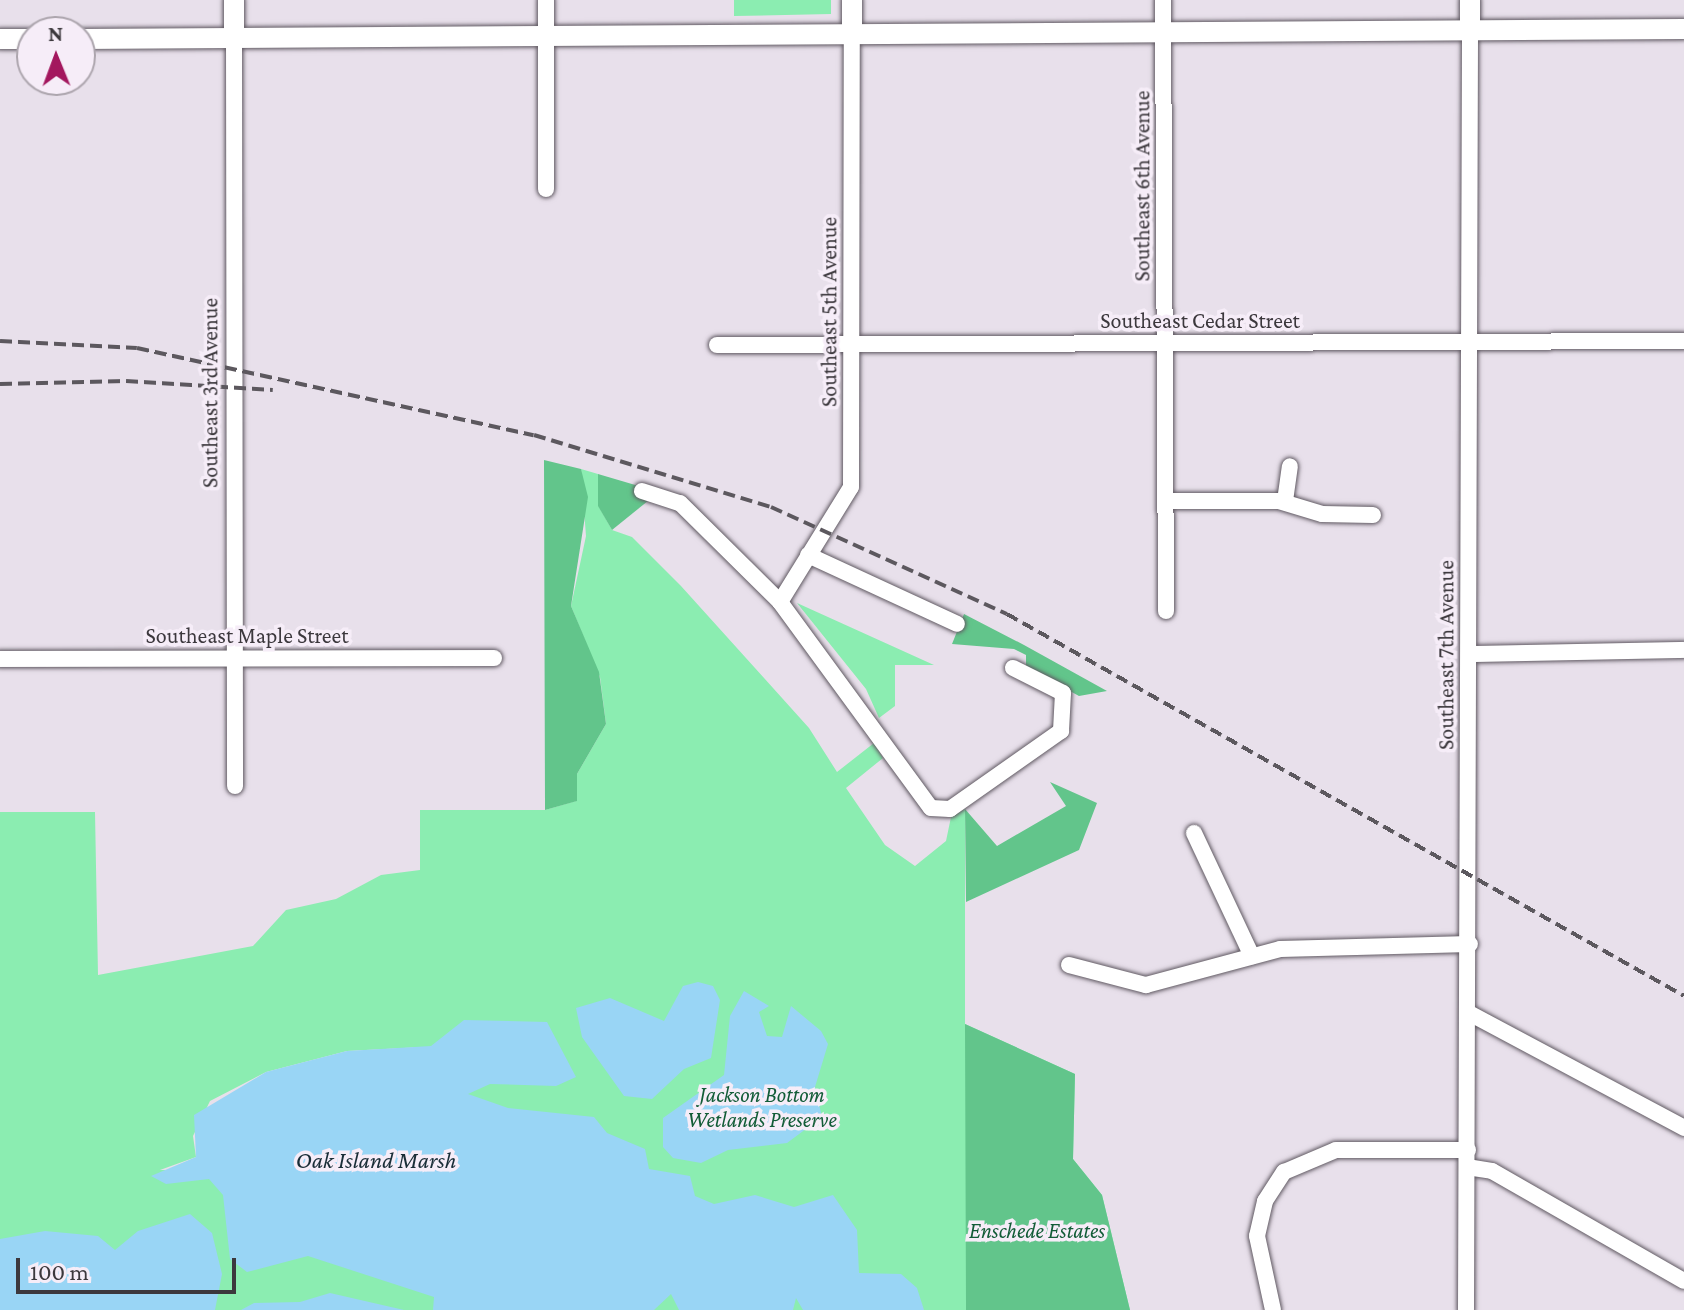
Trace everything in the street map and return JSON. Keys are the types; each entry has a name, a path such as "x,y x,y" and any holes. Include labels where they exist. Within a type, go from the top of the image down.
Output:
{"street":[{"name":"Southeast 3rd Avenue","path":"234,0 235,786"},
{"path":"546,0 546,189"},
{"name":"Southeast 5th Avenue","path":"780,602 851,487 852,0"},
{"name":"Southeast 6th Avenue","path":"1163,0 1166,611"},
{"name":"Southeast 7th Avenue","path":"1466,1310 1470,944 1470,0"},
{"path":"96,39 1684,29"},
{"name":"Southeast Cedar Street","path":"717,345 1684,341"},
{"path":"1285,501 1290,466"},
{"path":"642,491 680,503 780,602 850,688 931,808 950,809 1061,731 1063,693 1013,668"},
{"path":"1165,501 1285,501 1322,514 1373,515"},
{"path":"808,555 957,624"},
{"path":"1470,654 1684,650"},
{"name":"Southeast Maple Street","path":"0,659 494,658"},
{"path":"1194,833 1252,956"},
{"path":"1069,965 1146,985 1252,956 1327,943 1470,944"},
{"path":"1469,1013 1684,1128"},
{"path":"1273,1310 1257,1236 1265,1201 1284,1172 1336,1150 1468,1150"},
{"path":"1467,1167 1492,1171 1684,1281"}],"green space":[{"path":"734,0 831,0 831,14 734,16"},
{"path":"544,460 581,469 588,497 571,606 599,672 606,724 577,774 577,801 545,810"},
{"name":"Jackson Bottom Wetlands Preserve","path":"581,469 598,474 598,505 612,530 632,537 681,586 809,728 837,772 874,743 883,758 846,788 885,845 915,866 946,841 951,817 965,809 965,1024 1075,1074 1073,1159 1102,1195 1130,1310 0,1310 0,812 95,812 98,975 253,946 286,910 336,899 381,875 420,870 420,810 545,810 576,801 577,774 606,724 600,677 571,606 586,536","holes":["423,1047 425,1171 160,1170 196,1157 193,1136 210,1101 266,1072 347,1051"]},
{"path":"598,474 659,492 612,530 598,506"},
{"path":"797,603 934,665 895,665 895,706 879,718 866,689"},
{"path":"964,614 1107,691 1079,696 1026,667 1026,655 1014,649 952,644"},
{"path":"1050,782 1097,803 1079,850 966,902 965,809 997,846 1066,806"},
{"name":"Enschede Estates","path":"965,1024 1075,1074 1073,1159 1102,1195 1130,1310 966,1310"}],"water":[{"path":"698,982 713,986 720,1000 711,1058 684,1069 652,1099 624,1096 582,1037 576,1008 610,998 664,1021 683,986"},
{"path":"744,991 769,1006 759,1012 767,1036 782,1037 791,1006 821,1031 828,1044 815,1087 822,1117 787,1143 728,1150 701,1163 673,1158 663,1147 663,1118 724,1075 730,1016"},
{"name":"Oak Island Marsh","path":"464,1020 547,1022 576,1077 556,1086 490,1084 468,1094 508,1108 594,1117 607,1133 645,1149 649,1169 690,1176 695,1196 714,1204 755,1195 794,1207 833,1195 857,1230 859,1273 901,1274 917,1288 924,1310 803,1310 796,1298 793,1310 679,1310 671,1294 654,1310 433,1310 434,1297 308,1256 247,1272 230,1259 223,1195 209,1179 166,1184 151,1176 196,1157 194,1115 266,1072 347,1051 431,1046"},
{"path":"190,1214 212,1233 222,1274 215,1310 0,1310 0,1239 45,1231 98,1236 115,1250 138,1231"},
{"path":"330,1293 404,1310 241,1310 254,1303 300,1302"}],"railway":[{"path":"0,341 137,348 534,435 771,507 1007,614 1684,996"},
{"path":"0,384 126,381 273,390"}]}
